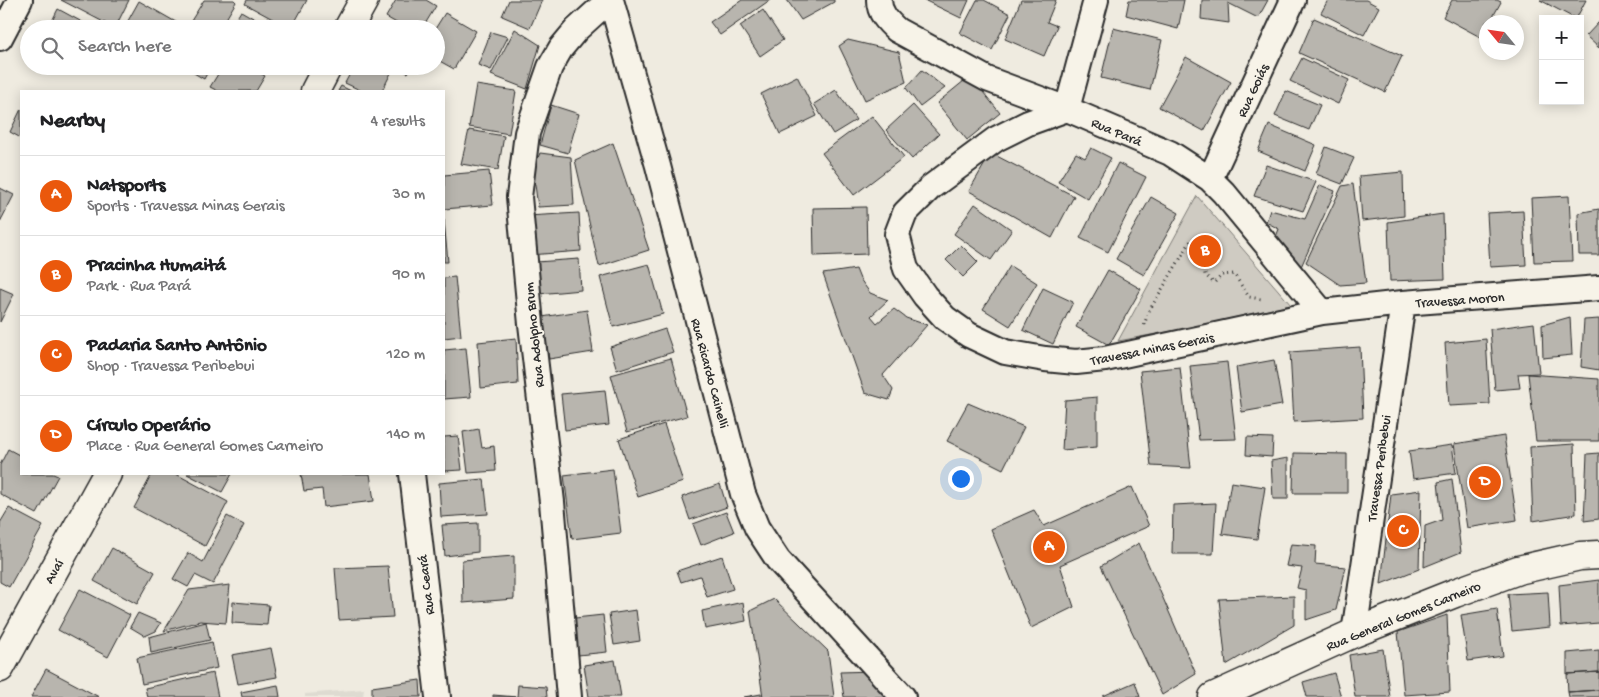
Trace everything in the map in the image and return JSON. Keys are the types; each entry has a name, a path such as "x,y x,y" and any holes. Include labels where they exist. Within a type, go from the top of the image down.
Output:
{"main road":[{"path":"353,20 364,0"},
{"path":"316,90 323,75"},
{"name":"Avaí","path":"0,668 106,475"},
{"name":"Rua General Gomes Carneiro","path":"1213,697 1354,633 1455,593 1518,570 1580,556 1599,555"}],"street":[{"path":"0,38 20,0"},
{"name":"Rua Adolpho Brum","path":"569,697 552,502 518,197 527,133 550,67 561,48 576,30 610,0"},
{"name":"Rua Ricardo Cainelli","path":"610,0 658,166 743,494 757,528 778,560 903,697"},
{"name":"Rua Pará","path":"879,0 879,5 885,19 897,30 987,79 1067,109 1170,153 1210,179 1224,193 1322,312"},
{"path":"1067,109 1096,0"},
{"name":"Rua Goiás","path":"1210,179 1293,0"},
{"name":"Travessa Minas Gerais","path":"1067,109 1028,123 996,139 931,187 905,213 898,234 906,269 925,296 945,318 969,335 1005,352 1076,362 1105,359 1322,312"},
{"name":"Travessa Moron","path":"1322,312 1403,303 1599,288"},
{"name":"Travessa Peribebui","path":"1354,633 1403,303"},
{"name":"Rua Ceará","path":"412,475 438,697"}],"path":[{"path":"1150,324 1144,325 1149,311 1192,239 1203,240 1208,250 1204,266 1205,275 1214,283 1222,275 1234,274 1249,297 1266,300"}],"shaded area":[{"path":"1197,196 1291,305 1118,341"},
{"path":"364,689 363,697 305,697 305,694"}],"building":[{"path":"61,0 129,0 119,20 100,20"},
{"path":"204,0 234,0 236,2 225,20 192,20"},
{"path":"247,0 307,0 296,20 274,20 245,4"},
{"path":"396,0 426,0 436,6 427,20 391,20 386,17"},
{"path":"509,0 542,0 530,28 502,16"},
{"path":"742,0 770,0 720,35 710,22"},
{"path":"787,0 834,0 834,2 801,20"},
{"path":"926,0 969,0 961,18"},
{"path":"977,0 984,0 1010,14 992,50 960,33"},
{"path":"1021,0 1056,0 1047,22 1057,26 1044,56 1005,39"},
{"path":"1129,0 1184,0 1178,29 1126,15"},
{"path":"1202,0 1268,0 1258,18 1228,3 1229,23 1201,19"},
{"path":"1328,0 1366,0 1379,7 1364,35 1321,13"},
{"path":"1452,0 1497,0 1501,2 1494,15 1479,15 1479,36 1443,17"},
{"path":"1540,0 1586,0 1578,15 1568,15"},
{"path":"139,1 172,20 128,20"},
{"path":"58,9 78,20 52,20"},
{"path":"763,10 783,40 760,56 740,26"},
{"path":"241,11 256,20 236,20"},
{"path":"445,13 476,31 454,69 445,64 445,20 441,20"},
{"path":"1314,18 1402,56 1385,92 1299,53"},
{"path":"1599,22 1599,48 1586,36"},
{"path":"1113,28 1162,40 1150,90 1101,78"},
{"path":"515,29 540,45 527,89 491,75"},
{"path":"491,32 508,37 491,70 478,65"},
{"path":"848,40 899,52 906,82 865,100 839,46"},
{"path":"1186,57 1231,82 1204,131 1159,107"},
{"path":"1302,58 1349,80 1338,104 1290,81"},
{"path":"922,70 945,88 920,107 906,88"},
{"path":"197,75 206,75 204,79"},
{"path":"217,75 265,76 257,90 216,90 210,87"},
{"path":"349,75 390,75 382,90 360,90 345,83"},
{"path":"797,76 817,116 780,134 761,94"},
{"path":"970,76 1000,113 967,140 937,103"},
{"path":"476,85 516,91 509,134 469,127"},
{"path":"341,86 349,90 339,90"},
{"path":"836,90 856,120 833,134 814,104"},
{"path":"1286,91 1320,105 1309,130 1275,116"},
{"path":"551,105 579,114 568,153 540,145"},
{"path":"913,105 939,134 912,159 886,130"},
{"path":"20,111 20,137 10,132"},
{"path":"872,116 904,157 854,195 822,153"},
{"path":"1269,125 1316,145 1305,171 1258,151"},
{"path":"469,130 504,136 498,170 461,164"},
{"path":"613,143 649,250 599,266 575,160"},
{"path":"1326,147 1354,158 1342,184 1316,174"},
{"path":"1091,148 1111,158 1088,199 1058,182 1076,153 1085,158"},
{"path":"540,153 571,157 574,205 538,207 533,170"},
{"path":"991,153 1074,196 1052,238 969,191"},
{"path":"1118,163 1146,177 1108,252 1080,238"},
{"path":"1266,165 1316,182 1303,211 1254,196"},
{"path":"489,171 493,205 445,209 445,175"},
{"path":"1403,172 1404,216 1362,221 1359,176"},
{"path":"1353,184 1366,283 1340,285 1306,262 1342,186"},
{"path":"1320,185 1335,191 1300,269 1274,242 1279,229 1266,222 1270,210 1305,219"},
{"path":"0,188 14,195 0,222"},
{"path":"1569,196 1572,261 1534,262 1531,198"},
{"path":"1151,197 1179,213 1144,275 1116,259"},
{"path":"975,204 1012,230 991,260 954,234"},
{"path":"866,207 867,254 814,256 813,208"},
{"path":"1599,209 1599,255 1579,255 1578,213"},
{"path":"1523,211 1526,265 1490,267 1487,213"},
{"path":"579,213 581,251 530,255 527,216"},
{"path":"1443,214 1445,279 1390,281 1388,222"},
{"path":"445,230 448,262 445,262"},
{"path":"961,245 978,262 963,277 946,260"},
{"path":"579,259 581,290 538,294 536,262"},
{"path":"649,264 663,314 613,327 600,277"},
{"path":"1010,266 1037,283 1010,326 983,309"},
{"path":"856,269 860,279 870,293 888,300 871,316 877,323 894,309 906,318 927,325 883,375 893,390 889,400 865,393 823,274"},
{"path":"1108,270 1141,289 1109,345 1076,327"},
{"path":"455,277 461,336 445,338 445,278"},
{"path":"0,288 14,294 0,322"},
{"path":"1043,288 1073,302 1053,344 1023,330"},
{"path":"587,310 593,352 549,359 542,317"},
{"path":"1570,317 1572,355 1543,358 1542,325"},
{"path":"1599,319 1599,370 1581,367 1584,320"},
{"path":"1534,323 1539,373 1518,374 1520,388 1495,390 1490,329"},
{"path":"665,329 673,352 617,370 610,347"},
{"path":"516,338 518,384 481,388 478,342"},
{"path":"1486,339 1490,404 1449,406 1445,343"},
{"path":"1360,347 1363,418 1294,422 1290,352"},
{"path":"466,348 471,397 445,399 445,350"},
{"path":"671,358 687,416 627,432 611,375"},
{"path":"1274,360 1282,405 1242,412 1236,367"},
{"path":"1227,362 1236,439 1199,440 1190,366"},
{"path":"1180,367 1191,468 1151,466 1140,371"},
{"path":"1528,374 1599,379 1599,441 1536,441"},
{"path":"605,390 609,425 565,430 561,394"},
{"path":"1097,397 1097,447 1062,450 1065,400"},
{"path":"968,403 1024,427 1003,469 947,441"},
{"path":"664,424 683,482 638,497 619,439"},
{"path":"479,429 482,448 494,446 496,471 468,473 463,432"},
{"path":"458,436 462,470 445,471 445,437"},
{"path":"1504,436 1517,520 1467,528 1454,444"},
{"path":"1247,437 1273,438 1272,457 1246,455"},
{"path":"1574,444 1576,514 1533,521 1530,447"},
{"path":"1452,445 1456,473 1413,479 1409,451"},
{"path":"8,449 20,455 20,475 58,476 37,514 0,494 0,465"},
{"path":"1294,453 1347,454 1347,493 1293,493"},
{"path":"1599,453 1599,519 1584,521 1587,454"},
{"path":"1288,458 1288,499 1273,499 1271,461"},
{"path":"613,469 621,533 572,539 564,475"},
{"path":"151,475 178,475 228,502 205,546 134,508"},
{"path":"189,475 231,475 222,492"},
{"path":"301,475 370,475 374,501 324,507 322,489 304,491"},
{"path":"484,479 488,514 441,517 439,483"},
{"path":"1452,479 1461,552 1424,567 1425,526 1442,520 1438,482"},
{"path":"1231,482 1265,487 1257,539 1222,534"},
{"path":"720,484 727,507 690,520 682,497"},
{"path":"1132,487 1149,526 1060,565 1074,607 1031,628 991,529 1034,510 1044,526"},
{"path":"1421,490 1419,569 1381,584 1391,494"},
{"path":"1216,503 1213,554 1172,554 1173,505"},
{"path":"9,508 43,526 9,587 0,582 0,523"},
{"path":"726,512 734,532 701,545 693,524"},
{"path":"227,516 244,525 213,584 195,575 188,587 173,579 188,553 203,562"},
{"path":"478,523 478,552 445,556 442,525"},
{"path":"1139,543 1196,674 1162,695 1101,566"},
{"path":"1291,544 1316,546 1315,564 1346,567 1336,610 1306,620 1306,590 1297,588 1302,568 1286,566"},
{"path":"112,548 155,572 137,604 94,581"},
{"path":"514,556 514,599 463,603 462,560"},
{"path":"722,556 733,589 707,597 700,576 681,582 677,571"},
{"path":"388,566 393,617 339,620 335,568"},
{"path":"1599,580 1599,623 1561,626 1559,585"},
{"path":"230,585 226,623 200,621 164,631 189,590"},
{"path":"80,589 130,615 108,657 58,630"},
{"path":"1548,592 1550,627 1512,631 1508,594"},
{"path":"1294,596 1294,625 1226,665 1219,599"},
{"path":"774,599 828,651 834,697 763,697 750,611"},
{"path":"233,602 269,605 267,625 232,623"},
{"path":"743,602 746,621 705,629 702,611"},
{"path":"1497,609 1503,656 1468,661 1461,615"},
{"path":"636,610 640,641 614,645 609,614"},
{"path":"138,613 161,623 156,631 145,636 130,627"},
{"path":"603,615 607,652 578,655 575,618"},
{"path":"1447,615 1450,692 1404,695 1398,632"},
{"path":"206,622 210,640 151,653 149,637"},
{"path":"212,642 217,668 142,684 137,658"},
{"path":"271,648 277,677 238,684 232,655"},
{"path":"1383,649 1390,697 1355,697 1349,655"},
{"path":"1599,650 1599,672 1567,674 1567,653"},
{"path":"615,660 621,697 589,697 584,665"},
{"path":"46,669 99,697 31,697"},
{"path":"874,671 895,697 844,697 840,672"},
{"path":"1599,672 1599,690 1568,692 1567,674"},
{"path":"213,673 218,697 147,697 145,688"},
{"path":"1334,673 1341,697 1307,697 1303,682"},
{"path":"420,680 421,697 372,697 372,687"},
{"path":"1135,682 1140,697 1103,697 1103,696"},
{"path":"278,685 280,697 242,697 241,692"},
{"path":"518,685 546,687 547,697 517,697"},
{"path":"1599,690 1599,697 1569,697 1568,692"},
{"path":"761,694 761,697 744,697"},
{"path":"493,695 517,697 493,697"}],"place":[{"name":"Pracinha Humaitá","path":"1205,251"},
{"name":"Círculo Operário","path":"1485,482"},
{"name":"Padaria Santo Antônio","path":"1403,531"},
{"name":"Natsports","path":"1049,547"}]}
